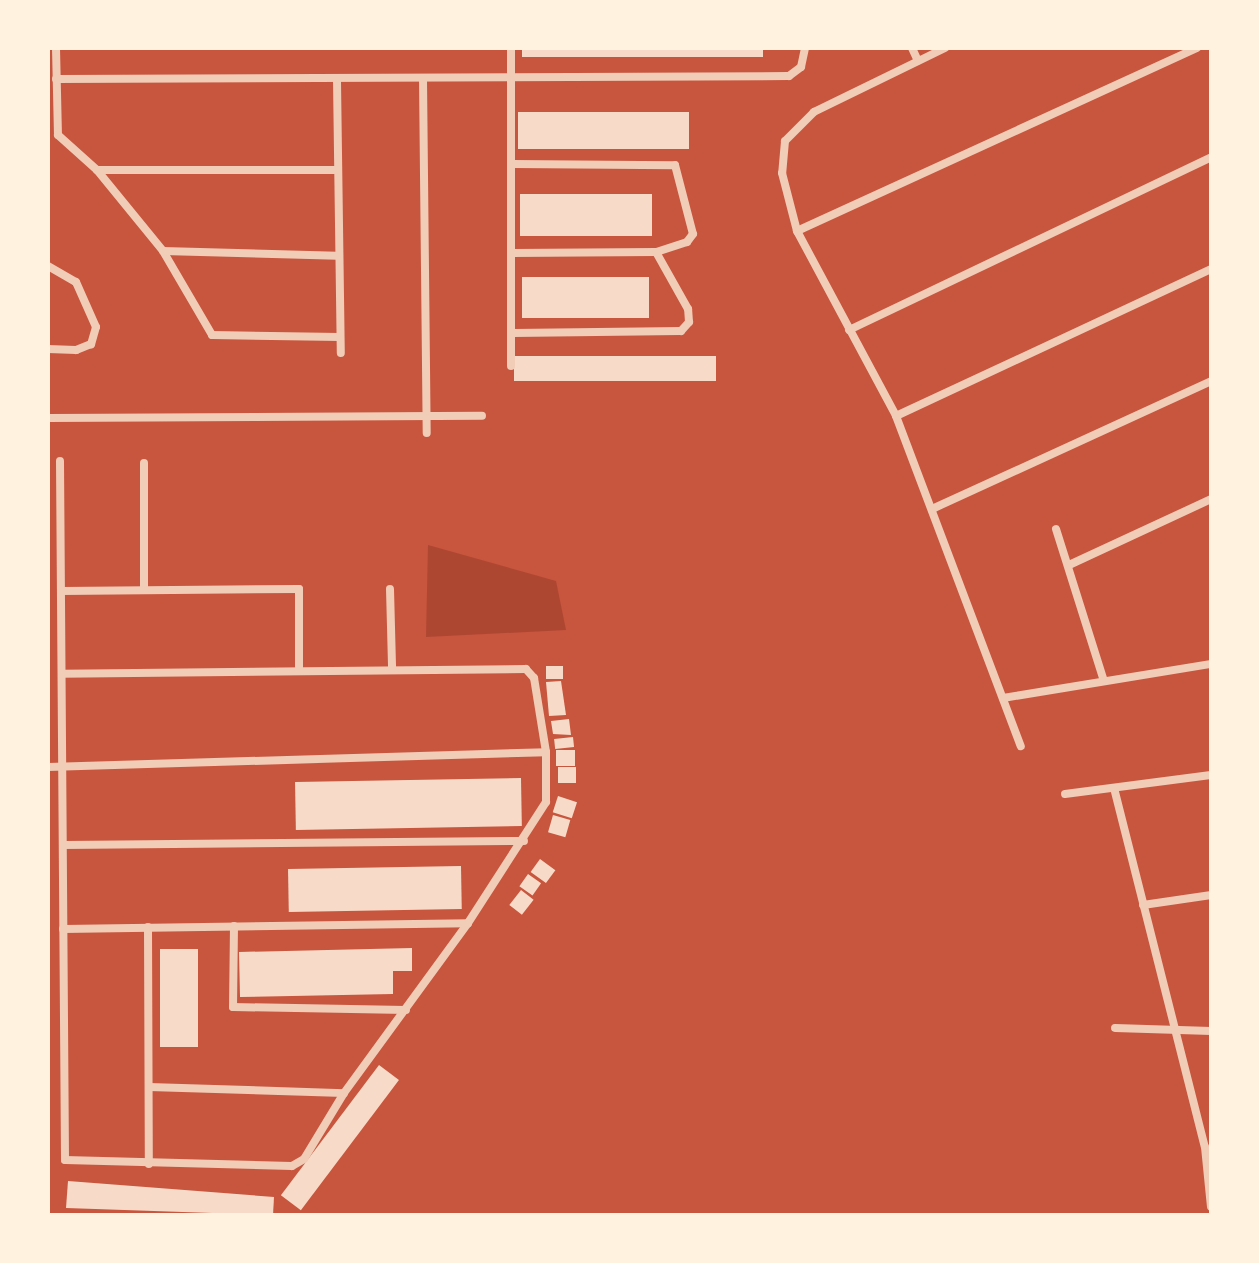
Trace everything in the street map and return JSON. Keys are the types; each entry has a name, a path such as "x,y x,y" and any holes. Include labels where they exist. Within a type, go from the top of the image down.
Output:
{"street":[{"path":"56,48 58,135 97,170 163,251 212,335 340,337"},
{"path":"511,48 511,366"},
{"path":"56,79 337,81 789,76 801,67 805,48"},
{"path":"912,48 918,61"},
{"path":"945,48 814,112 785,141 782,173 797,231 896,416 1021,746"},
{"path":"797,231 1197,48"},
{"path":"423,79 427,433"},
{"path":"337,81 337,256 341,353"},
{"path":"849,330 1211,157"},
{"path":"512,164 675,165 693,234 687,242 656,252 512,253"},
{"path":"97,170 336,170"},
{"path":"163,251 337,256"},
{"path":"513,333 681,331 689,322 688,309 656,252"},
{"path":"48,266 76,282 96,327 91,344 76,350 48,349"},
{"path":"896,416 1211,269"},
{"path":"932,509 1211,381"},
{"path":"48,418 482,416"},
{"path":"60,461 65,1160 292,1166 304,1159 344,1093 468,923 524,841 546,802 546,752 534,678 526,669 392,668 62,674"},
{"path":"144,463 144,590"},
{"path":"1069,565 1211,499"},
{"path":"1056,529 1104,681"},
{"path":"61,591 299,589 299,671"},
{"path":"390,589 392,668"},
{"path":"1003,698 1211,664"},
{"path":"48,767 546,752"},
{"path":"1065,794 1211,775"},
{"path":"1114,788 1174,1030 1208,1148 1211,1207"},
{"path":"63,845 524,841"},
{"path":"1143,905 1211,895"},
{"path":"63,929 468,923"},
{"path":"234,926 233,1007 406,1010"},
{"path":"148,927 149,1164"},
{"path":"1115,1028 1211,1031"},
{"path":"149,1087 344,1093"}],"shaded area":[{"path":"428,545 556,581 566,630 426,637"}],"building":[{"path":"522,48 763,48 763,57 522,57"},
{"path":"518,112 689,112 689,149 518,149"},
{"path":"520,194 652,194 652,236 520,236"},
{"path":"522,277 649,277 649,318 522,318"},
{"path":"514,356 716,356 716,381 514,381"},
{"path":"546,666 563,666 563,679 546,679"},
{"path":"561,681 566,715 549,716 546,682"},
{"path":"569,719 571,735 553,734 551,721"},
{"path":"573,737 574,747 555,749 554,739"},
{"path":"556,750 575,750 575,766 556,766"},
{"path":"558,767 576,767 576,783 558,783"},
{"path":"521,778 522,826 296,830 295,782"},
{"path":"558,796 577,802 572,818 553,812"},
{"path":"553,815 570,820 565,837 548,832"},
{"path":"540,859 555,870 546,883 531,872"},
{"path":"461,866 462,909 289,912 288,869"},
{"path":"528,874 541,883 533,895 519,886"},
{"path":"521,890 534,900 522,915 509,905"},
{"path":"412,948 412,971 393,971 393,994 240,997 239,952"},
{"path":"160,949 198,949 198,1047 160,1047"},
{"path":"379,1065 399,1080 301,1210 281,1195"},
{"path":"68,1181 274,1197 273,1215 66,1208"}]}
